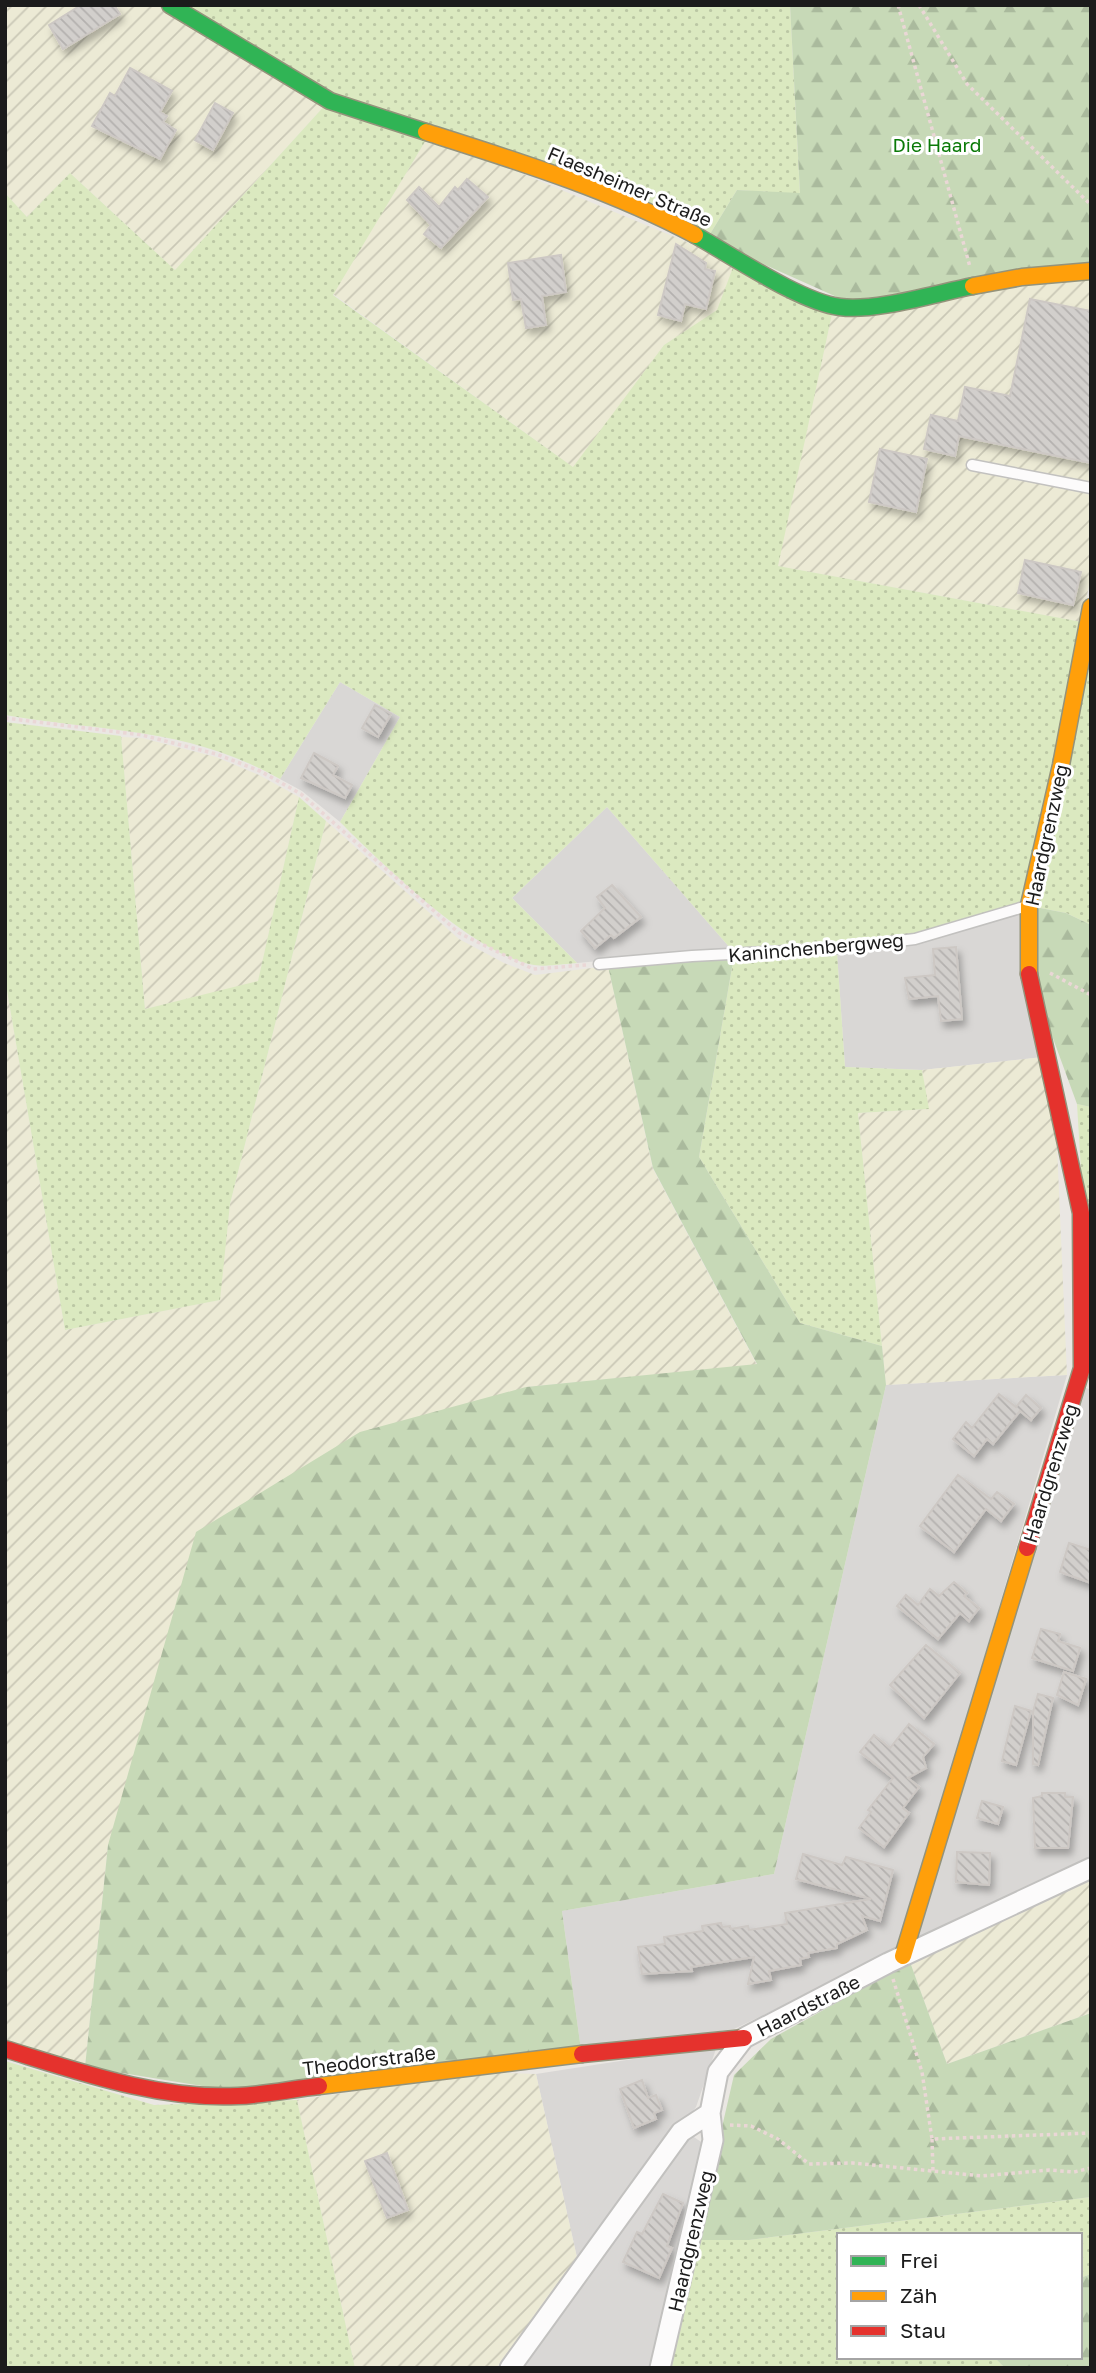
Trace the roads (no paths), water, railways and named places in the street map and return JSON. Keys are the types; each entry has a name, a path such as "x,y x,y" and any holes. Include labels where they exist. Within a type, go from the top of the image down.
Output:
{"street":[{"name":"Flaesheimer Straße","path":"170,5 330,101 536,167 669,221 805,295 839,307 862,307 1064,272 1091,271"},
{"name":"Haardgrenzweg","path":"896,1960 1082,1368 1086,1337 1081,1213 1030,981 1029,905 1061,765 1091,607"},
{"name":"Haardstraße","path":"710,2113 718,2073 744,2038 896,1960 1091,1868"},
{"name":"Theodorstraße","path":"5,2049 121,2084 206,2097 238,2096 580,2054 744,2038"},
{"name":"Haardgrenzweg","path":"660,2368 713,2140 710,2113"},
{"path":"510,2368 681,2132 710,2113"}],"lane":[{"path":"972,465 1091,488"},
{"name":"Kaninchenbergweg","path":"599,964 841,948 915,939 1029,905"}],"park label":[{"name":"Die Haard","path":"937,144"}]}
